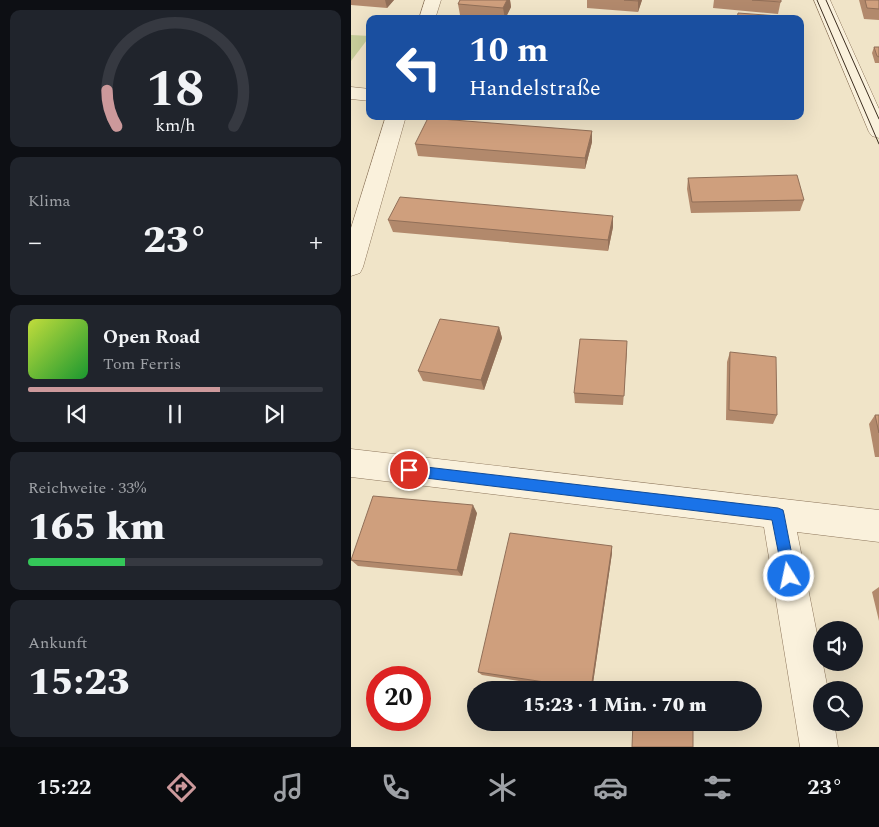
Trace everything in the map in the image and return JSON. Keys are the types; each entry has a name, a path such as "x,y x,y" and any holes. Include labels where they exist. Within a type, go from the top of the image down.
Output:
{"street":[{"path":"428,15 433,0"},
{"path":"822,0 879,132"},
{"path":"351,93 366,95"},
{"path":"351,267 395,120"},
{"path":"351,463 879,526"},
{"path":"778,514 819,747"}],"green space":[{"path":"351,35 366,36 366,41 351,61"}],"building":[{"path":"460,0 507,0 503,8 458,4"},
{"path":"752,0 781,0 781,2"},
{"path":"865,0 879,0 879,9 867,8"},
{"path":"738,13 765,15 738,15"},
{"path":"874,47 879,47 879,57 877,56"},
{"path":"427,120 453,120 592,131 585,158 415,144"},
{"path":"797,175 804,200 692,202 688,178"},
{"path":"400,197 613,216 608,240 388,220"},
{"path":"440,319 499,327 481,380 418,371"},
{"path":"580,339 627,341 624,396 574,393"},
{"path":"730,352 776,357 777,415 729,410"},
{"path":"875,415 879,415 879,433"},
{"path":"373,496 473,505 457,570 351,560"},
{"path":"510,533 612,546 592,681 538,681 478,672"},
{"path":"633,731 693,731 693,747 632,747"}],"tram line":[{"path":"817,0 879,144"},
{"path":"826,0 879,119"}],"route":[{"path":"409,470 778,514 789,576"}]}
